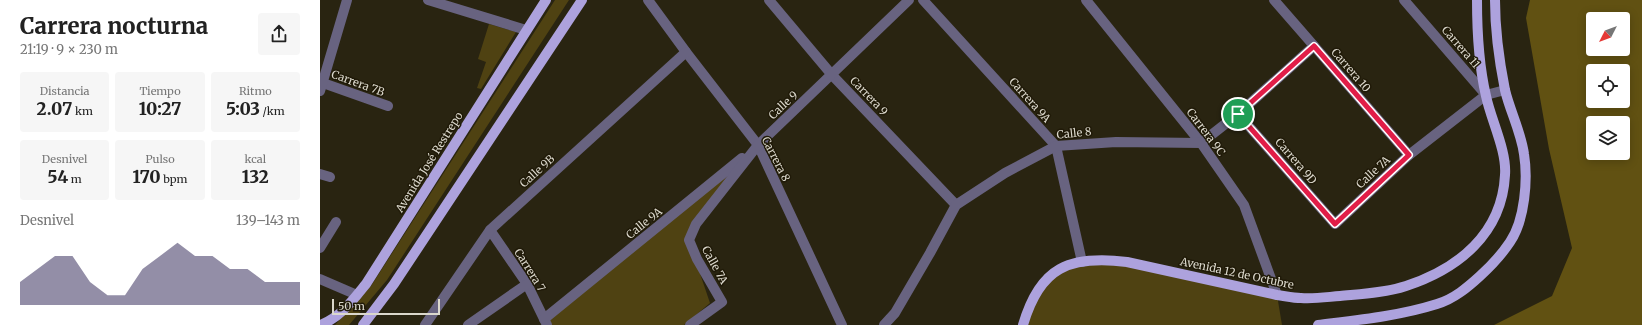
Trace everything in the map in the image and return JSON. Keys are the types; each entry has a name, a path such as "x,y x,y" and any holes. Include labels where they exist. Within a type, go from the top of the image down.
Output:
{"main road":[{"name":"Avenida José Restrepo","path":"320,325 330,322 357,296 546,0"},
{"path":"363,325 394,284 582,0"},
{"name":"Avenida 12 de Octubre","path":"1023,325 1028,306 1037,290 1050,275 1061,267 1082,262 1109,260 1127,262 1277,295 1300,298 1367,294 1404,287 1443,271 1470,251 1484,236 1500,204 1506,175 1505,162 1486,95 1477,28 1477,0"},
{"path":"1318,325 1383,317 1439,304 1460,293 1472,283 1491,266 1511,241 1520,222 1526,183 1524,154 1505,90 1495,27 1495,0"}],"street":[{"path":"321,85 348,0"},
{"path":"428,0 526,30"},
{"name":"Carrera 8","path":"648,0 758,145 842,325"},
{"name":"Carrera 9","path":"770,0 832,75 956,205"},
{"name":"Calle 9","path":"689,240 696,224 758,145 909,0"},
{"name":"Carrera 9A","path":"923,0 1056,146 1082,262"},
{"name":"Carrera 9C","path":"1086,0 1201,143 1244,205 1277,295"},
{"name":"Carrera 10","path":"1274,0 1409,155"},
{"name":"Carrera 11","path":"1404,0 1486,95"},
{"path":"1201,143 1238,114 1314,46"},
{"name":"Calle 9B","path":"425,325 490,230 686,52"},
{"name":"Carrera 7B","path":"321,85 388,106"},
{"path":"1486,95 1505,90"},
{"name":"Calle 7A","path":"1335,224 1409,155 1486,95"},
{"name":"Carrera 9D","path":"1238,114 1335,224"},
{"name":"Calle 8","path":"884,325 895,313 930,254 956,205 1005,173 1056,146 1116,142 1201,143"},
{"name":"Calle 9A","path":"546,322 758,145"},
{"path":"320,174 330,177"},
{"path":"320,248 336,222"},
{"name":"Carrera 7","path":"490,230 527,284 546,322"},
{"name":"Calle 7A","path":"689,240 696,259 722,302 690,325"},
{"path":"320,279 357,296"},
{"path":"468,325 527,284"}],"shaded area":[{"path":"555,0 569,0 387,280 349,325 335,325 371,286"},
{"path":"1530,0 1642,0 1642,325 1494,325 1552,296 1572,248 1549,149 1526,18"},
{"path":"489,24 516,32 481,89 477,88 486,62 478,59"},
{"path":"758,145 686,239 692,250 710,303 684,325 547,325 544,319"},
{"path":"1109,260 1277,295 1282,325 1023,325 1028,307 1061,267"}],"route":[{"path":"1314,46 1409,155 1335,224 1238,114 1314,46"}]}
